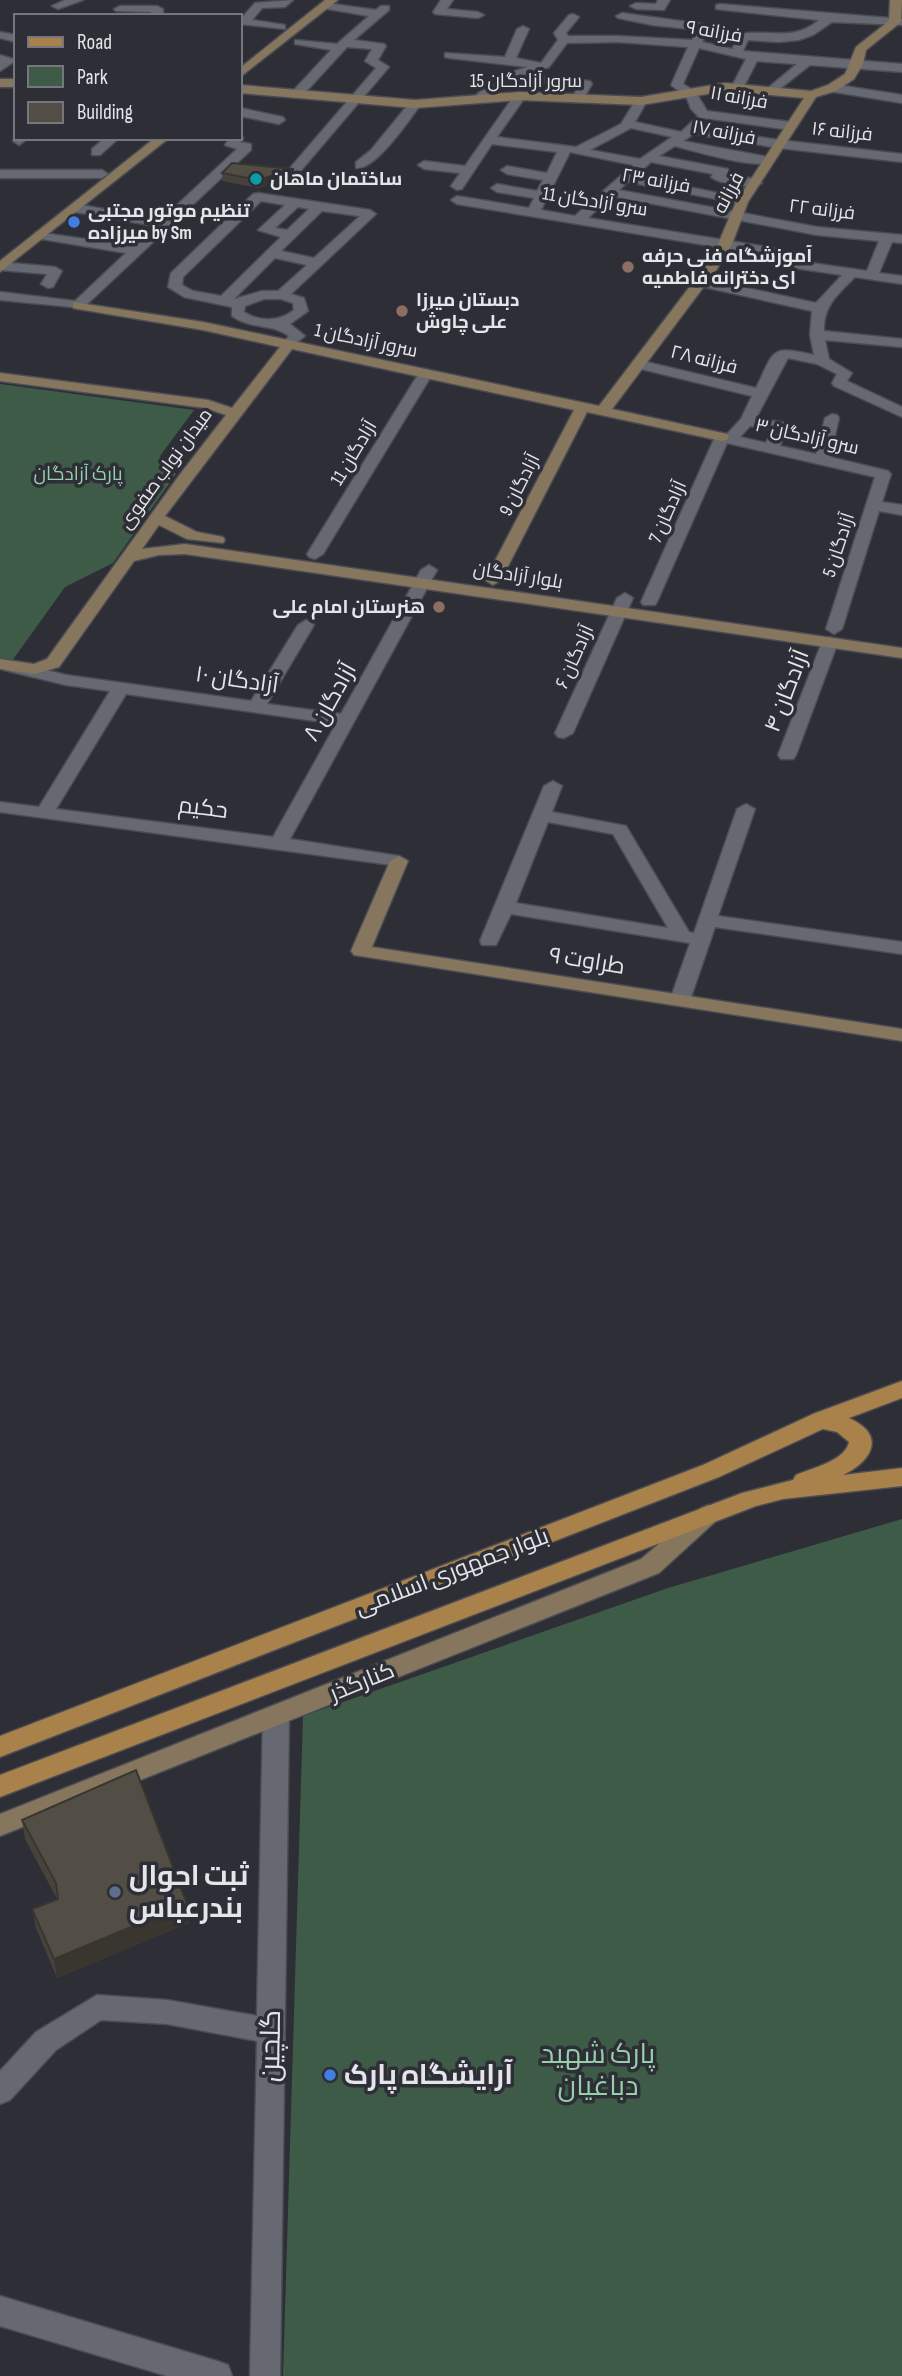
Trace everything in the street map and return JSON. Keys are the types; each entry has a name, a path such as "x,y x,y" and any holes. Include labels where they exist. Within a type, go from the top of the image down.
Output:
{"main road":[{"path":"812,95 832,88 850,76 857,64 860,49 878,33 898,22 896,0"},
{"path":"242,59 281,27 321,1"},
{"path":"242,72 321,1"},
{"name":"سرور آزادگان 15","path":"242,91 298,93 415,104 520,96 641,101 737,88 812,95"},
{"name":"فرزانه","path":"604,410 700,282 725,244 742,202 812,95"},
{"path":"1,263 75,208 144,140"},
{"path":"1,263 109,175 160,140"},
{"name":"سرور آزادگان 1","path":"78,305 289,344 726,438"},
{"path":"233,413 289,344"},
{"name":"میدان نواب صفوی","path":"0,377 208,404 233,413 61,653 46,668 2,665"},
{"name":"آزادگان 9","path":"493,580 582,408"},
{"name":"بلوار آزادگان","path":"156,518 189,543 832,636 902,638"},
{"name":"بلوار آزادگان","path":"129,557 189,543 315,554 426,577 493,580 622,606 649,602 832,636 902,653"},
{"name":"طراوت ۹","path":"399,861 361,951 902,1035"},
{"name":"بلوار جمهوری اسلامی","path":"0,1747 711,1471 821,1420 902,1389"},
{"path":"783,1490 857,1455 860,1441 855,1430 839,1422 821,1420"},
{"name":"بلوار جمهوری اسلامی","path":"0,1786 709,1514 783,1490 902,1477"},
{"name":"کنارگذر","path":"0,1825 650,1566 709,1514"}],"street":[{"path":"58,6 78,0"},
{"path":"281,27 243,22 259,5 281,5 287,0"},
{"path":"447,0 439,12 478,15"},
{"path":"636,6 660,8 664,0"},
{"path":"298,93 342,45 382,11 321,1"},
{"path":"720,7 898,22"},
{"path":"119,8 157,9 157,14"},
{"path":"622,16 706,27"},
{"path":"481,97 509,77 545,65 564,40 560,33 573,17"},
{"path":"695,44 706,27 722,17 818,29 878,33"},
{"path":"736,53 744,36 797,39 818,29 829,18"},
{"path":"509,61 523,29"},
{"name":"فرزانه ۹","path":"564,40 606,39 695,44 752,57 902,68"},
{"path":"294,171 383,67 371,61 380,47 299,42"},
{"name":"فرزانه ۱۱","path":"695,44 677,85 691,93 697,109 703,114 791,126"},
{"path":"449,55 545,65"},
{"path":"737,88 752,57"},
{"path":"0,59 9,61 0,67"},
{"path":"772,91 807,61"},
{"path":"509,77 586,84 578,97"},
{"path":"832,88 902,99"},
{"path":"488,141 520,96"},
{"path":"533,212 551,177 572,150 628,124 641,101"},
{"path":"360,165 375,153 415,104"},
{"path":"242,112 279,120"},
{"path":"579,219 645,161 682,136 703,114"},
{"path":"628,124 682,136"},
{"name":"فرزانه ۱۶","path":"682,136 902,158"},
{"name":"فرزانه ۱۷","path":"682,136 736,157 768,161"},
{"path":"96,152 111,140"},
{"path":"78,305 247,147 231,145 235,140"},
{"path":"488,141 724,172"},
{"path":"488,141 497,163"},
{"path":"736,157 717,177 756,183"},
{"path":"424,165 467,170 497,163 551,177"},
{"name":"سرو آزادگان 11","path":"467,170 457,193 505,207 779,253 779,261 791,264 902,280"},
{"path":"0,174 109,175"},
{"path":"625,178 742,202"},
{"path":"497,188 541,195"},
{"path":"505,207 513,190"},
{"name":"فرزانه ۲۳","path":"609,192 737,216"},
{"path":"239,304 237,313 248,320 279,322 297,316 302,311 299,301 282,295 252,297 239,304 189,294 175,287 176,276 258,197 370,214 282,295"},
{"path":"290,234 265,230 295,203"},
{"path":"224,301 319,206"},
{"path":"75,208 167,224"},
{"name":"فرزانه ۲۲","path":"737,216 817,231 902,239"},
{"path":"41,235 138,251"},
{"path":"871,277 887,237"},
{"path":"272,253 317,263"},
{"path":"1,263 55,271 48,284"},
{"path":"851,274 818,308 817,335 822,361 845,373 839,383 902,412"},
{"path":"700,282 818,308"},
{"name":"سرور آزادگان 1","path":"0,296 78,305"},
{"path":"279,322 298,336 289,344"},
{"path":"817,335 902,344"},
{"name":"آزادگان 7","path":"649,602 726,438 747,421 779,357 795,354 822,361"},
{"name":"فرزانه ۲۸","path":"638,364 761,394"},
{"name":"آزادگان 11","path":"315,554 426,373"},
{"path":"822,459 832,418"},
{"path":"747,421 781,426 772,447"},
{"name":"سرو آزادگان ۳","path":"726,438 883,474"},
{"name":"آزادگان 5","path":"832,636 883,474"},
{"path":"874,506 902,510"},
{"name":"آزادگان ۸","path":"279,842 426,577"},
{"name":"آزادگان ۶","path":"564,733 622,606"},
{"path":"256,707 306,625"},
{"name":"آزادگان ۴","path":"787,755 832,636"},
{"path":"61,653 59,675 66,680"},
{"name":"آزادگان ۱۰","path":"2,665 66,680 346,720"},
{"path":"45,813 121,688"},
{"path":"489,941 553,786"},
{"name":"حکیم","path":"0,807 279,842 399,861"},
{"path":"680,1000 692,938 707,920 746,809"},
{"path":"542,816 620,830 692,938"},
{"path":"505,907 692,938"},
{"path":"707,920 902,948"},
{"name":"گلچین","path":"265,2376 276,1716"},
{"path":"0,2091 46,2041 97,2007 167,2012 271,2031"},
{"path":"0,2311 218,2376"}],"green space":[{"name":"پارک آزادگان","path":"0,384 194,410 160,456 176,474 113,563 65,587 12,661 0,659"},
{"name":"پارک شهید دباغیان","path":"902,1519 902,2376 283,2376 303,1716 668,1588"}],"building":[{"path":"232,163 294,169 258,180 222,173"},
{"name":"ثبت احوال بندرعباس","path":"136,1770 187,1904 54,1959 32,1909 58,1899 56,1883 22,1820"}],"place":[{"name":"ساختمان ماهان","path":"256,179"},
{"name":"تنظیم موتور مجتبی میرزاده by Sm","path":"74,222"},
{"name":"آموزشگاه فنی حرفه ای دخترانه فاطمیه","path":"628,267"},
{"name":"دبستان میرزا علی چاوش","path":"402,311"},
{"name":"هنرستان امام علی","path":"439,607"},
{"name":"ثبت احوال بندرعباس","path":"115,1892"},
{"name":"آرایشگاه پارک","path":"330,2075"}]}
